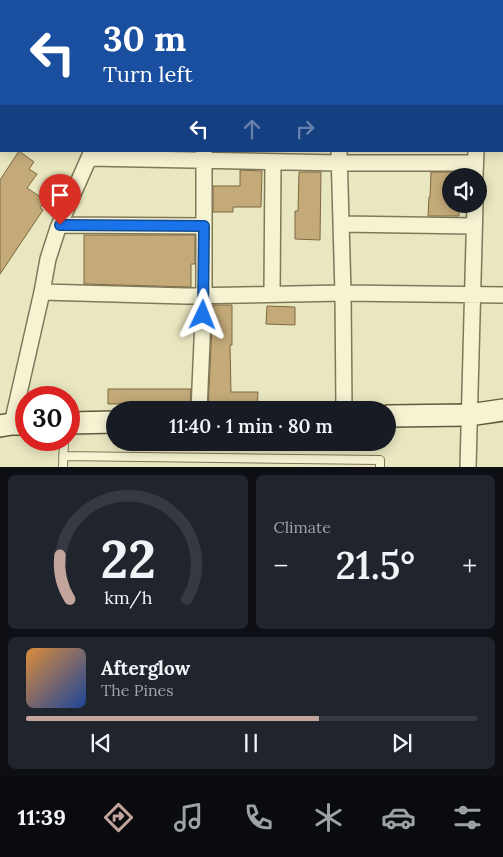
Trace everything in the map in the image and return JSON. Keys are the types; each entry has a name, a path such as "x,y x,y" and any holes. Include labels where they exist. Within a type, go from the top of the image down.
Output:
{"street":[{"path":"13,425 48,258 90,155 204,156 274,162 339,157 475,164"},
{"path":"198,401 204,296 204,156"},
{"path":"339,157 344,401"},
{"path":"272,294 274,162"},
{"path":"468,467 474,213"},
{"path":"341,224 474,226"},
{"path":"60,225 204,226"},
{"path":"42,292 204,296 343,293 503,295"},
{"path":"396,416 469,414 503,410"},
{"path":"80,422 106,422"}],"lane":[{"path":"63,451 63,467"},
{"path":"63,456 380,460 380,467"}],"building":[{"path":"18,152 20,152 34,162 29,169 37,174 27,188 45,200 40,208 43,210 0,274 0,180"},
{"path":"240,170 262,171 261,207 233,207 233,212 213,212 213,186 240,186"},
{"path":"299,172 321,172 320,240 295,239 295,211 298,211"},
{"path":"431,172 442,172 442,213 459,213 459,216 428,216"},
{"path":"84,235 195,235 195,264 191,264 191,287 84,284"},
{"path":"213,305 232,305 232,345 230,345 231,392 258,392 258,401 208,401"},
{"path":"267,306 295,307 295,325 266,324"},
{"path":"108,389 191,389 190,401 108,401"}],"route":[{"path":"60,225 204,226 203,315"}]}
